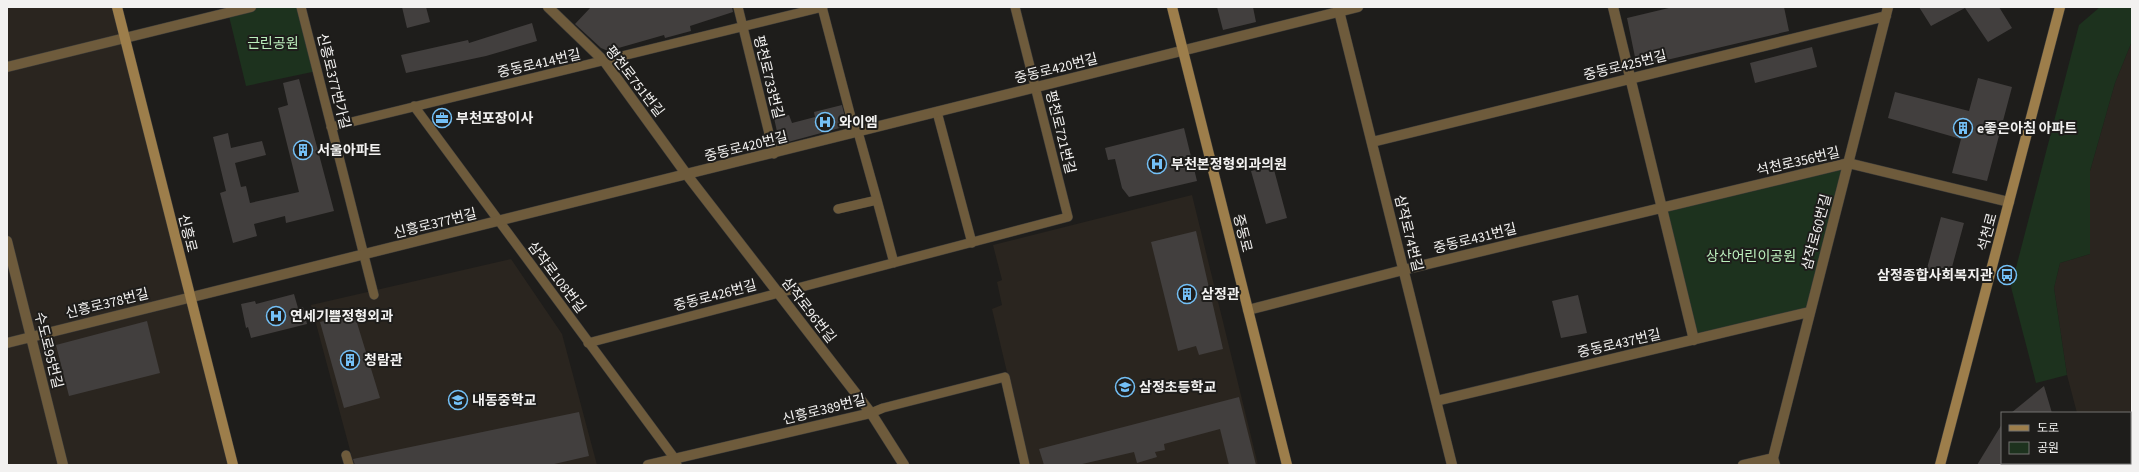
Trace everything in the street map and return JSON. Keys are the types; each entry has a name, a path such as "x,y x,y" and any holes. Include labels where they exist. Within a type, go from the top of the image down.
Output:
{"street":[{"name":"신흥로","path":"117,7 233,465"},
{"path":"7,67 251,7"},
{"name":"중동로","path":"1172,7 1287,465"},
{"name":"중동로420번길","path":"687,175 1036,88 1339,9 1358,7"},
{"path":"1613,7 1663,207 1694,340"},
{"name":"석천로","path":"1940,465 2060,7"},
{"name":"평천로751번길","path":"552,8 605,62 687,175"},
{"name":"삼작로74번길","path":"1339,9 1452,465"},
{"name":"중동로425번길","path":"1372,142 1631,78 1887,11"},
{"name":"삼작로60번길","path":"1774,461 1809,312 1887,11"},
{"name":"석천로356번길","path":"1663,207 1848,163 2009,202"},
{"name":"신흥로377번길","path":"190,297 687,175"},
{"name":"삼작로96번길","path":"687,175 871,413 904,465"},
{"name":"중동로431번길","path":"1248,310 1403,270 1663,207"},
{"name":"수도로95번길","path":"7,242 63,465"},
{"name":"신흥로378번길","path":"7,342 190,297"},
{"name":"중동로437번길","path":"1436,401 1809,312"},
{"name":"신흥로389번길","path":"648,465 676,462 871,413"},
{"path":"1743,465 1774,461"}],"lane":[{"name":"신흥로377번가길","path":"301,7 332,127 362,255 374,295"},
{"name":"평천로733번길","path":"738,7 774,154"},
{"name":"중동로414번길","path":"332,127 414,106 605,62 823,7"},
{"path":"823,7 853,126 858,132 894,263"},
{"name":"평천로721번길","path":"1015,7 1068,217"},
{"name":"삼작로108번길","path":"414,106 676,462"},
{"path":"937,112 972,243"},
{"path":"838,209 877,200"},
{"name":"중동로426번길","path":"588,343 1068,217"},
{"name":"신흥로389번길","path":"871,413 883,408 1005,377 1025,465"},
{"path":"346,455 348,465"}],"shaded area":[{"path":"7,7 117,7 233,465 7,465"},
{"path":"2132,41 2132,465 2091,465 2131,464 2131,412 2077,412 2067,375 2054,288 2060,263 2090,254 2090,171 2115,83"},
{"name":"삼정초등학교","path":"1192,195 1258,465 1029,465 992,309 1002,305 997,282 1002,280 993,245"},
{"name":"내동중학교","path":"511,259 562,334 597,465 354,465 311,305"}],"green space":[{"name":"근린공원","path":"251,7 301,7 317,71 246,86 228,12"},
{"path":"2100,7 2132,7 2132,41 2115,83 2090,171 2090,254 2060,263 2054,288 2067,375 2036,383 2011,287 2079,25"},
{"name":"상산어린이공원","path":"1848,163 1809,312 1694,340 1663,207"}],"building":[{"path":"402,7 426,7 430,22 407,28"},
{"path":"591,7 732,7 733,12 690,26 691,31 665,38 664,35 608,51 601,48 575,24"},
{"path":"1217,7 1253,7 1256,22 1223,30"},
{"path":"1673,7 1784,7 1789,31 1637,67 1627,18"},
{"path":"1919,7 1999,7 2012,28 1988,42 1965,8 1931,26"},
{"path":"532,23 537,41 486,56 406,73 401,55 468,40 469,43"},
{"path":"1812,47 1817,67 1755,83 1750,63"},
{"name":"e좋은아침 아파트","path":"1978,78 2012,87 1987,181 1952,173 1961,139 1888,118 1895,92 1969,111"},
{"path":"299,79 334,211 286,223 285,216 254,224 257,236 233,243 220,193 226,191 213,137 228,133 231,148 262,141 266,155 235,163 241,187 246,186 250,203 299,192 278,108 288,105 283,83"},
{"path":"842,105 847,126 788,142 778,136 774,118 789,115 792,123 815,117 814,112"},
{"path":"1184,128 1197,181 1129,197 1122,188 1115,159 1108,160 1105,148"},
{"path":"1273,166 1287,218 1266,224 1251,171"},
{"path":"1941,217 1964,223 1949,278 1926,272"},
{"name":"삼정관","path":"1196,231 1223,349 1199,355 1196,346 1178,351 1151,242"},
{"path":"294,294 298,308 303,307 307,324 251,338 248,327 246,328 241,304 255,301 256,304"},
{"path":"1578,295 1587,333 1561,338 1552,301"},
{"name":"청람관","path":"354,313 380,398 344,408 320,322"},
{"path":"147,321 160,373 69,396 56,345"},
{"path":"2044,386 2052,412 2012,412"},
{"path":"1239,397 1256,465 1229,465 1220,429 1164,444 1165,450 1155,452 1157,457 1137,463 1134,452 1078,465 1044,465 1039,449"},
{"path":"579,412 589,456 550,465 355,465 353,459"},
{"path":"2001,426 2002,465 1977,465"}],"place":[{"name":"부천포장이사","path":"442,118"},
{"name":"와이엠","path":"825,122"},
{"name":"e좋은아침 아파트","path":"1963,128"},
{"name":"서울아파트","path":"303,150"},
{"name":"부천본정형외과의원","path":"1157,164"},
{"name":"삼정종합사회복지관","path":"2007,275"},
{"name":"삼정관","path":"1187,294"},
{"name":"연세기쁨정형외과","path":"276,316"},
{"name":"청람관","path":"350,360"},
{"name":"삼정초등학교","path":"1125,387"},
{"name":"내동중학교","path":"458,400"}]}
